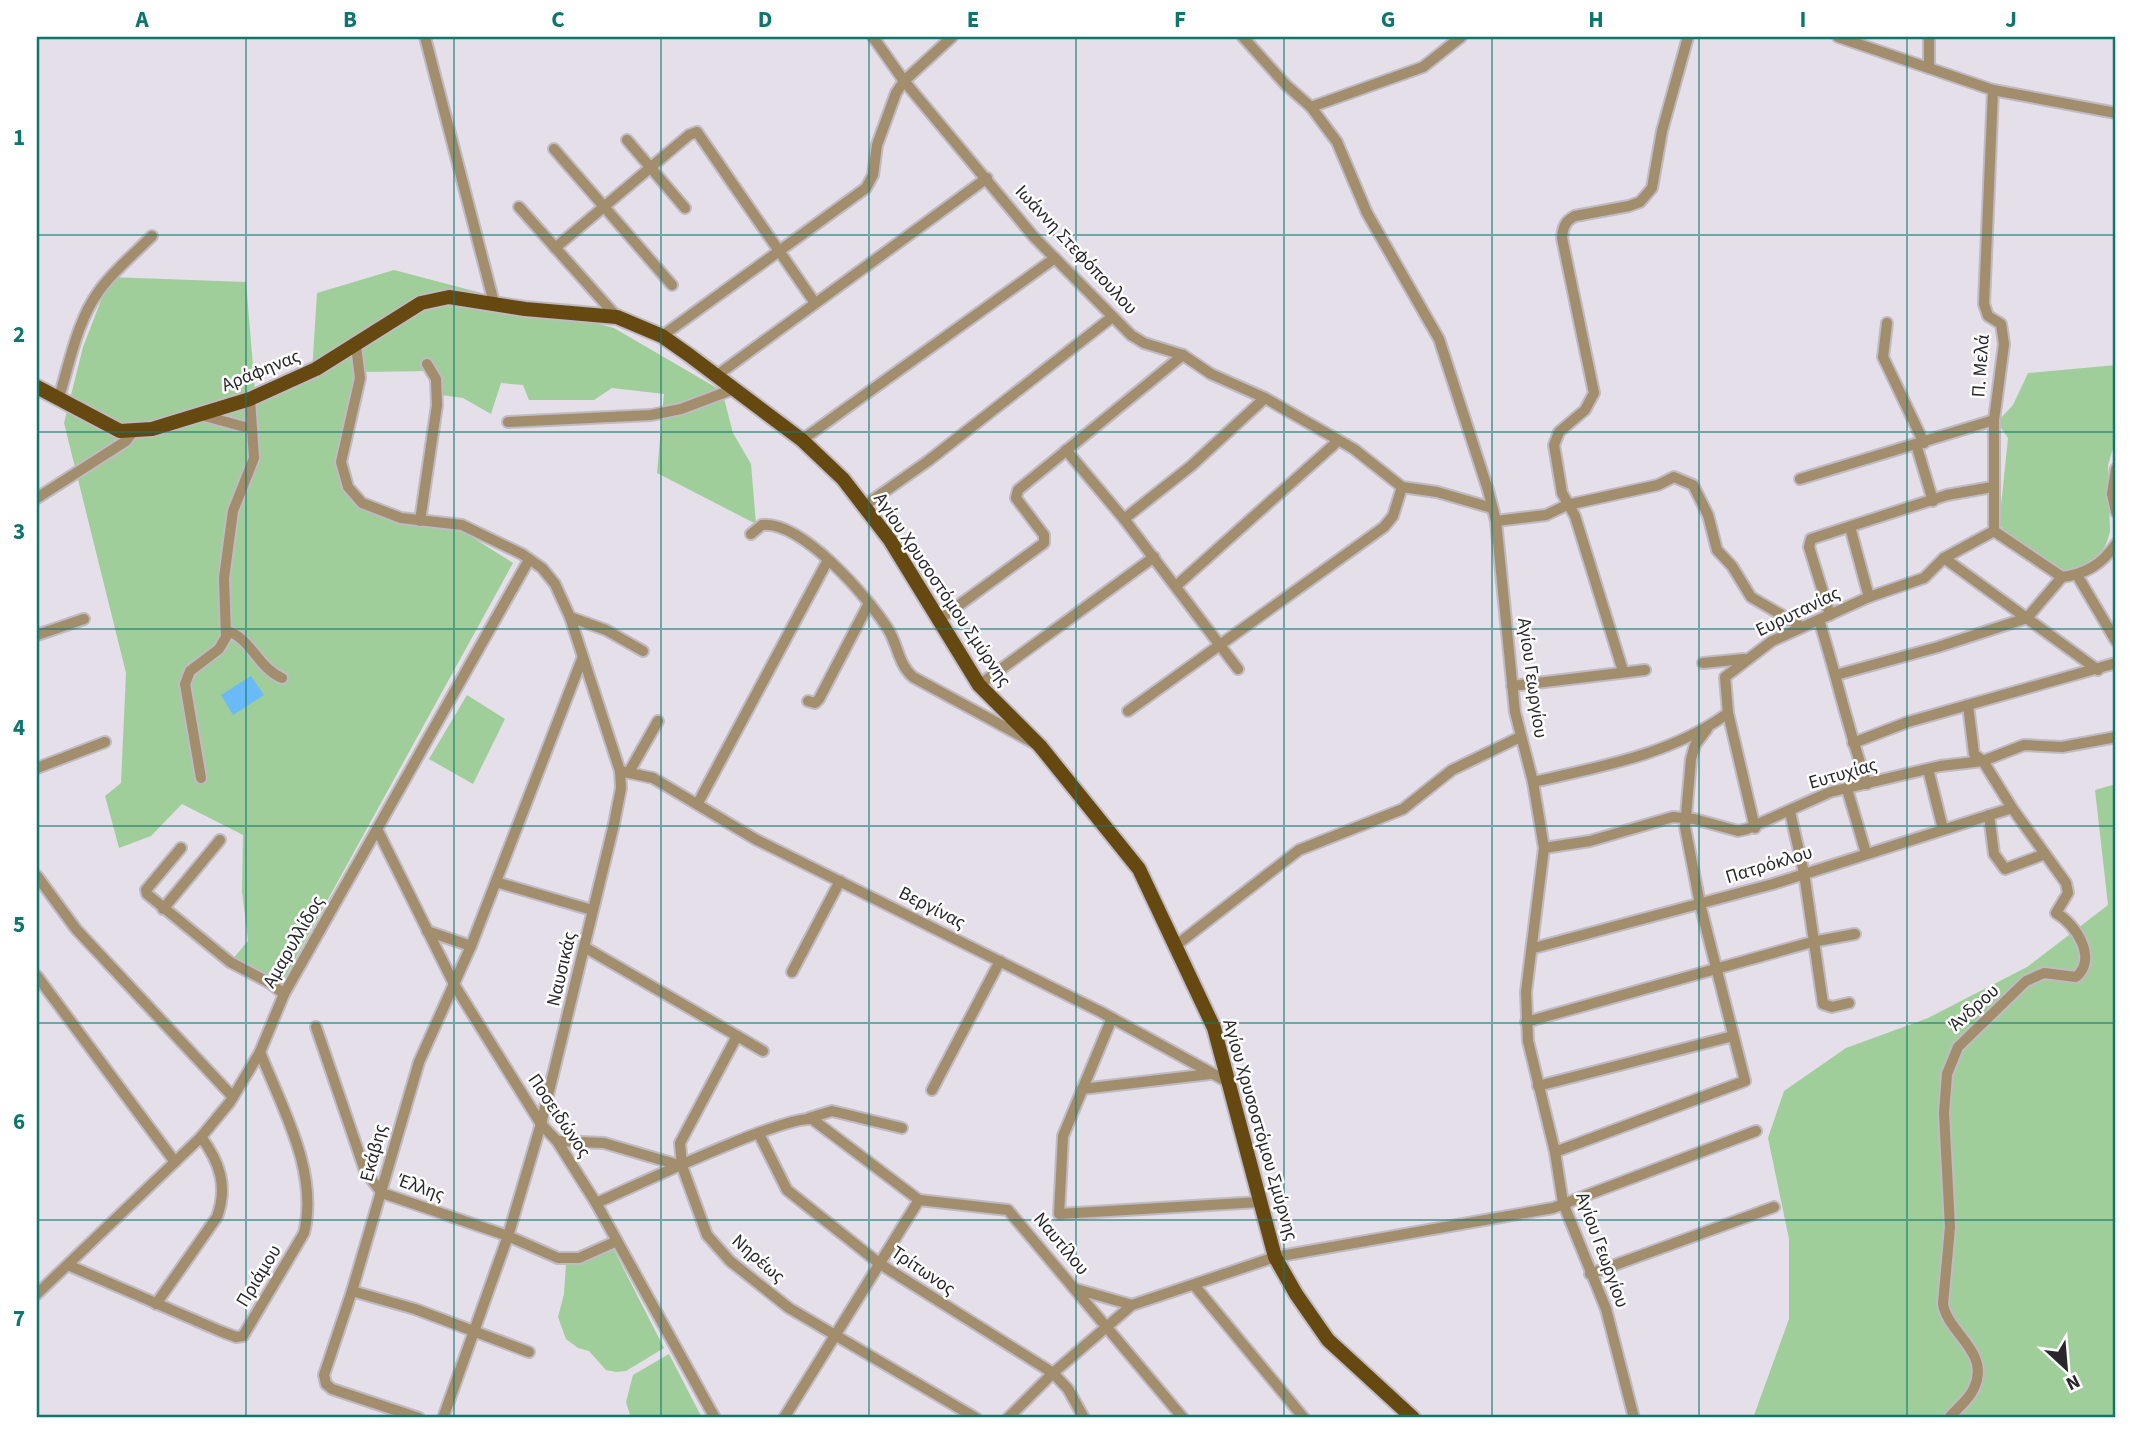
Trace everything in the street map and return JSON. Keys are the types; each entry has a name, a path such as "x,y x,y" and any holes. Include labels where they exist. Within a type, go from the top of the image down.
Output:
{"main road":[{"name":"Αράφηνας","path":"132,432 201,415 250,399 316,369 427,301 459,297 494,303"},
{"name":"Αγίου Χρυσοστόμου Σμύρνης","path":"494,303 617,317 662,336 802,440 823,458 864,506 890,540 979,685 1040,746 1139,869 1214,1028 1275,1257 1296,1294 1328,1340 1413,1418"},
{"path":"37,387 115,429 132,432"}],"street":[{"path":"425,37 494,303"},
{"name":"Ιωάννη Στεφόπουλου","path":"873,37 904,81 1055,258 1111,318 1144,343 1184,355 1211,374 1265,398 1354,449 1402,486 1437,492 1492,508"},
{"path":"662,336 866,188 873,175 877,145 890,107 904,81 952,37"},
{"name":"Αγίου Γεωργίου","path":"1243,37 1286,85 1311,107 1337,142 1367,213 1439,340 1496,521 1520,737 1533,782 1544,848 1534,948 1526,992 1526,1022 1538,1086 1555,1152 1563,1203 1606,1309 1634,1418"},
{"path":"1311,107 1423,67 1461,37"},
{"path":"1623,671 1575,516 1562,493 1556,438 1592,402 1594,382 1562,238 1563,228 1567,220 1574,216 1640,202 1652,188 1662,131 1688,37"},
{"path":"1838,37 1993,90 2116,113"},
{"path":"1878,37 1879,49"},
{"path":"1929,37 1929,68"},
{"name":"Π. Μελά","path":"1993,90 1984,304 1988,316 2001,324 2003,332 1994,420 1994,531"},
{"path":"555,248 689,135 697,132 815,303"},
{"path":"627,140 685,208"},
{"path":"554,149 672,285"},
{"path":"716,376 987,178"},
{"path":"519,207 617,317"},
{"path":"60,397 91,302 101,288 152,236"},
{"path":"802,440 1055,258"},
{"path":"864,506 928,461 1111,318"},
{"path":"1887,323 1883,357 1920,443 1933,501"},
{"path":"356,346 360,378 344,441 341,470 344,480 362,503 401,518 454,522 508,547 526,565 542,568"},
{"path":"940,619 1037,549 1045,538 1017,500 1017,492 1184,355"},
{"path":"419,521 437,405 436,379 427,364"},
{"path":"508,422 651,415 681,409 734,389"},
{"path":"1125,519 1191,466 1265,398"},
{"path":"201,778 185,684 190,671 223,644 227,631 224,578 233,511 252,468 250,399"},
{"path":"201,415 252,429"},
{"path":"1800,478 1994,420"},
{"path":"37,498 126,441 132,432"},
{"path":"1176,586 1338,441"},
{"path":"1066,450 1125,519 1238,669"},
{"path":"2116,469 2112,494 2116,512"},
{"path":"1496,521 1546,515 1567,505 1658,485 1668,478 1687,480 1696,488 1709,515 1717,550 1732,566 1751,597 1802,627"},
{"path":"1128,711 1384,527 1392,516 1402,486"},
{"path":"1867,784 1853,743 1836,675 1808,544 1814,538 1933,501 1992,487"},
{"path":"751,534 762,525 778,525 828,560 887,628 903,667 913,677 1040,746"},
{"path":"1850,527 1869,597"},
{"path":"1994,531 2062,577 2077,575 2104,560 2116,544"},
{"name":"Ευρυτανίας","path":"1728,713 1725,677 1772,641 1869,597 1924,578 1944,558 1994,531"},
{"name":"Ναυσικάς","path":"443,1418 471,1333 508,1236 541,1124 586,948 592,910 614,824 624,771 582,659 570,617 555,584 542,568 508,547"},
{"path":"979,685 1154,557"},
{"path":"1944,558 2098,670"},
{"path":"698,803 828,560"},
{"name":"Αμαρυλλίδος","path":"38,1292 201,1137 233,1097 260,1052 284,994 526,565"},
{"path":"2077,575 2116,641"},
{"path":"1836,675 1938,648 2027,618 2062,577"},
{"path":"807,701 815,703 819,699 868,605"},
{"path":"570,617 606,630 643,651"},
{"path":"37,635 84,619"},
{"path":"227,631 237,634 270,673 282,678"},
{"name":"Εκάβης","path":"419,1418 332,1389 326,1384 324,1375 382,1193 419,1062 471,946 582,659"},
{"path":"1703,663 1746,659"},
{"path":"1853,743 1968,705 2116,663"},
{"path":"1513,686 1645,670"},
{"name":"Άνδρου","path":"1949,1418 1969,1396 1977,1375 1976,1358 1965,1339 1945,1315 1943,1304 1950,1227 1944,1113 1947,1073 1958,1047 2026,981 2044,973 2076,977 2086,967 2085,955 2076,932 2056,911 2068,889 1983,761 1977,759 1972,749 1968,705"},
{"path":"1555,1152 1741,1084 1746,1079 1700,904 1685,818 1689,812 1691,759 1695,745 1707,729 1728,713 1755,828"},
{"path":"624,771 658,721"},
{"path":"1533,782 1650,751 1707,729"},
{"path":"1174,947 1299,850 1403,809 1452,770 1520,737"},
{"name":"Ευτυχίας","path":"1544,848 1590,841 1673,817 1738,831 1755,828 1822,795 1928,769 1983,761 2024,745 2062,747 2116,737"},
{"path":"37,768 105,742"},
{"path":"1928,769 1943,829"},
{"name":"Βεργίνας","path":"624,771 653,778 755,839 1112,1018 1228,1082"},
{"path":"1847,789 1867,853"},
{"name":"Πατρόκλου","path":"1534,948 1700,904 2012,808"},
{"path":"1790,811 1804,873 1823,1004 1832,1007 1849,1003"},
{"path":"1989,815 1991,839 1999,865 2005,869 2013,868 2045,854"},
{"name":"Ποσειδώνος","path":"378,831 454,986 541,1124 557,1141 596,1203 715,1418"},
{"path":"163,909 220,840"},
{"path":"181,848 146,890 149,898 230,962 270,983 284,994"},
{"path":"37,876 76,929 233,1097"},
{"path":"792,972 839,881"},
{"path":"496,882 592,910"},
{"path":"427,931 471,946"},
{"path":"1526,1022 1812,942 1855,934"},
{"path":"586,948 764,1051"},
{"path":"932,1090 1000,961"},
{"path":"37,976 175,1162"},
{"path":"1112,1018 1063,1137 1057,1209 1061,1216 1260,1202"},
{"name":"Έλλης","path":"316,1027 365,1171 382,1193 567,1259 579,1258 617,1241"},
{"name":"Νηρέως","path":"737,1036 681,1142 682,1166 710,1240 789,1308 976,1418"},
{"path":"1538,1086 1733,1036"},
{"name":"Πριάμου","path":"68,1265 156,1304 241,1337 304,1233 309,1196 305,1174 260,1052"},
{"path":"1082,1089 1210,1074"},
{"path":"596,1203 759,1134 832,1111 902,1128"},
{"path":"786,1417 919,1200 804,1118"},
{"path":"1008,1418 1053,1373 1132,1305 1275,1257 1553,1208 1756,1131"},
{"name":"Τρίτωνος","path":"759,1134 785,1189 880,1264 1053,1373 1068,1389 1084,1418"},
{"path":"156,1304 217,1217 223,1201 217,1164 201,1137"},
{"path":"557,1141 604,1143 682,1166"},
{"name":"Ναυτίλου","path":"919,1200 1008,1210 1184,1418"},
{"path":"1590,1274 1774,1207"},
{"path":"1194,1285 1304,1418"},
{"path":"1076,1289 1132,1305"},
{"path":"352,1291 415,1310 471,1333 529,1352"}],"green space":[{"path":"394,270 614,328 722,391 733,433 751,464 756,524 657,473 664,394 612,388 594,400 529,400 523,385 501,383 491,414 463,398 441,395 436,371 360,372 337,473 355,500 404,522 464,532 513,563 277,992 231,961 248,941 242,891 243,835 182,804 151,836 119,848 105,796 121,783 126,673 64,423 83,347 110,277 246,282 256,402 312,372 317,293"},
{"path":"2116,365 2116,439 2108,465 2110,531 2104,549 2095,560 2081,571 2068,572 2036,556 1999,525 2008,438 1997,422 2013,405 2028,373"},
{"path":"467,695 505,719 473,784 429,759"},
{"path":"2116,784 2116,1418 1753,1418 1789,1319 1789,1239 1768,1138 1784,1091 1846,1048 1928,1018 2027,967 2108,905 2095,790"},
{"path":"613,1248 664,1348 626,1371 616,1372 606,1370 589,1351 578,1348 566,1339 558,1317 564,1294 566,1263 586,1261"},
{"path":"669,1354 702,1418 631,1418 626,1402 633,1375"}],"water":[{"path":"251,676 264,695 233,715 221,695"}]}
